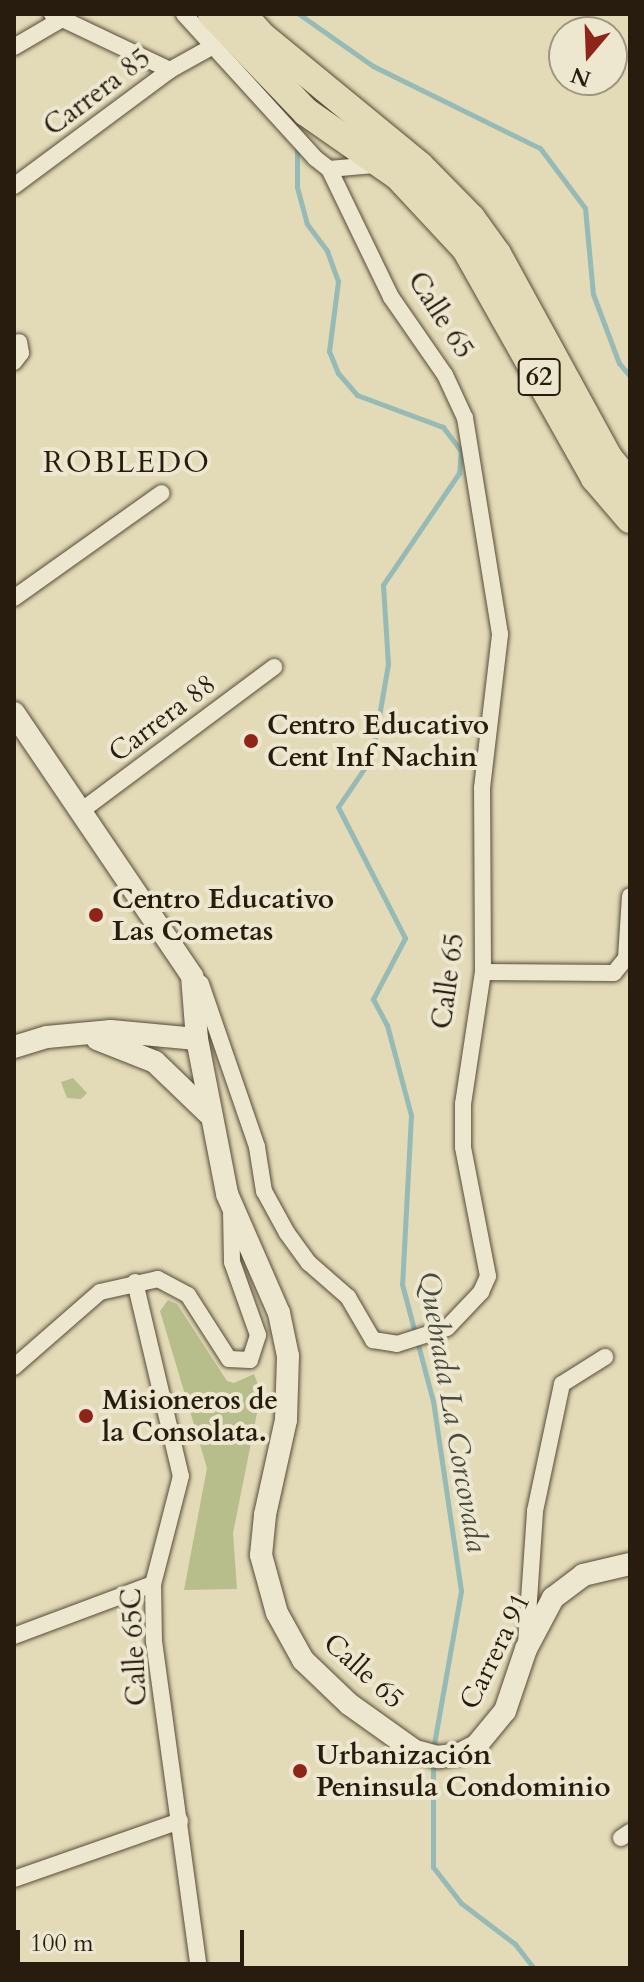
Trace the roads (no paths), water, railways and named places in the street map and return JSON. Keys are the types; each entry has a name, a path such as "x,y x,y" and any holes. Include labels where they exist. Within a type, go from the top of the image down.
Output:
{"highway":[{"name":"62","path":"212,14 280,81 420,166 471,218 497,254 608,457 630,484"},
{"name":"62","path":"242,14 280,81 298,122 387,166 466,249 595,478 630,519"}],"main road":[{"name":"Calle 65","path":"14,713 192,976 197,1039 231,1208 279,1313 288,1356 286,1420 262,1532 264,1568 277,1613 312,1673 415,1751"},
{"path":"14,1047 68,1034 155,1032 197,1039"},
{"path":"68,1034 114,1043 155,1062 196,1097 212,1119"},
{"name":"Carrera 91","path":"415,1751 438,1757 470,1749 505,1711 543,1610 563,1589 583,1575 630,1564"}],"street":[{"path":"184,14 215,45 280,81"},
{"path":"14,47 57,16 170,70"},
{"name":"Carrera 85","path":"14,186 170,70 215,45"},
{"path":"298,122 329,169 358,162 387,166"},
{"name":"Calle 65","path":"192,976 201,984 234,1076 257,1147 264,1191 287,1233 309,1263 348,1297 368,1337 397,1344 435,1334 453,1324 488,1276 463,1127 483,972 482,788 500,648 471,439 445,375 391,297 329,169"},
{"path":"14,598 162,493"},
{"name":"Carrera 88","path":"81,811 274,667"},
{"path":"483,972 605,974 622,967 630,896"},
{"path":"14,1367 91,1298 135,1282 163,1279 177,1286 192,1301 224,1355 239,1363 250,1360 258,1335 232,1262 231,1208"},
{"name":"Calle 65C","path":"135,1282 181,1476 153,1584 156,1668 199,1968"},
{"path":"526,1649 535,1511 562,1384 605,1357"},
{"path":"14,1636 153,1584"},
{"path":"14,1879 180,1821"}],"waterway":[{"path":"299,14 373,66 540,148 585,208 593,294 619,363 630,376"},
{"name":"Quebrada La Corcovada","path":"297,145 297,187 307,224 327,251 338,281 329,351 338,373 357,395 443,427 461,451 459,473 383,585 388,664 372,757 338,807 405,938 373,999 387,1025 411,1115 402,1284 433,1401 461,1591 433,1750"},
{"name":"Quebrada La Corcovada","path":"433,1764 433,1867 461,1903 515,1944 534,1968"}],"place":[{"name":"Centro Educativo Cent Inf Nachin","path":"251,741"},
{"name":"Centro Educativo Las Cometas","path":"96,915"},
{"name":"Misioneros de la Consolata.","path":"86,1416"},
{"name":"Urbanización Peninsula Condominio","path":"300,1771"}],"district":[{"name":"ROBLEDO","path":"127,463"}]}
